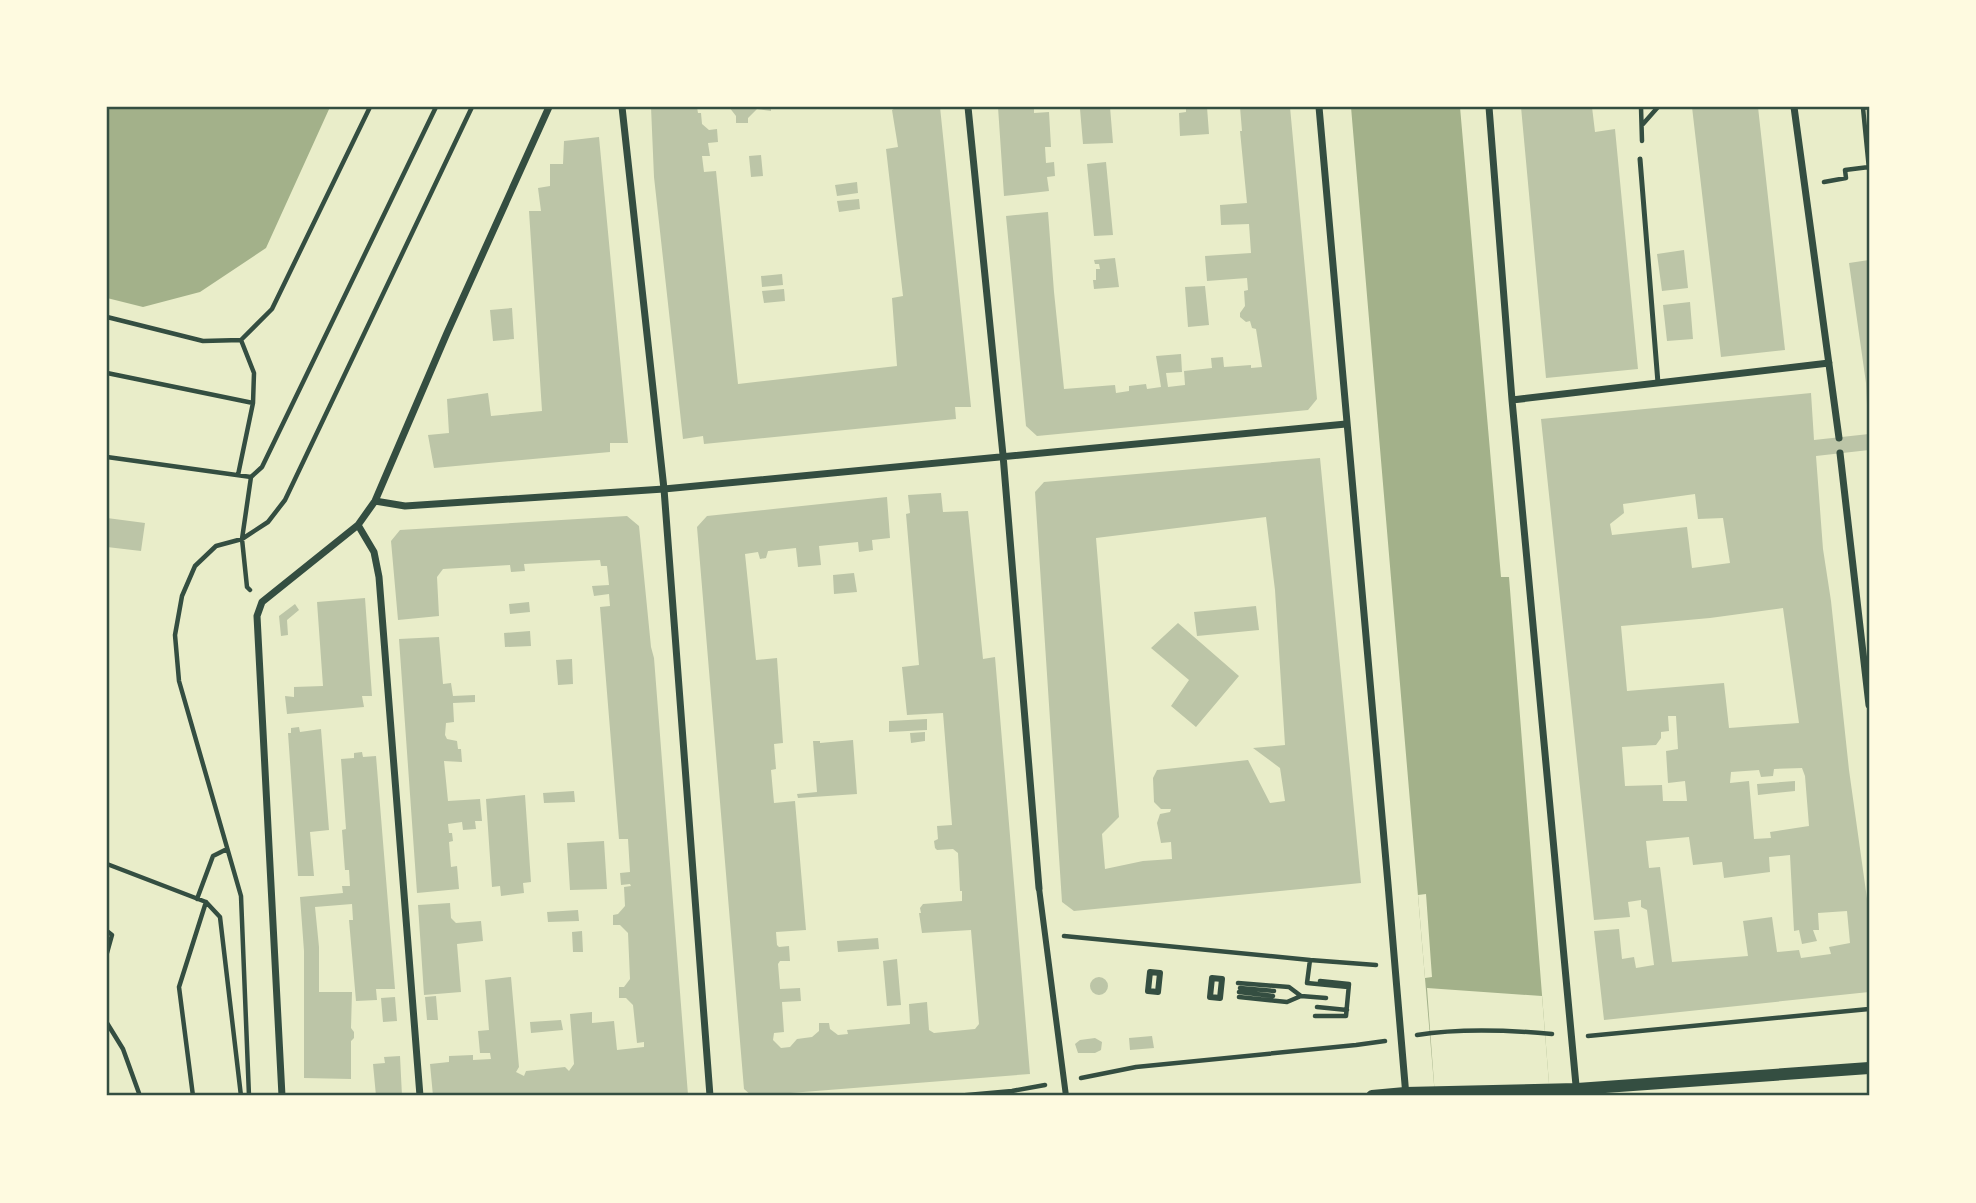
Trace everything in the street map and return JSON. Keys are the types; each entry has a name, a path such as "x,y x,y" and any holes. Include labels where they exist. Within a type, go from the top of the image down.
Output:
{"street":[{"path":"282,1096 257,616 262,602 358,525 375,501 549,107"},
{"path":"622,107 664,489 710,1096"},
{"path":"968,107 1003,455 1039,888 1066,1096"},
{"path":"1319,107 1405,1095"},
{"path":"1489,107 1513,400 1573,1036 1573,1092"},
{"path":"1794,107 1839,438"},
{"path":"1513,400 1829,363"},
{"path":"375,501 405,506 664,489 1346,424"},
{"path":"1840,453 1869,705"},
{"path":"358,525 374,552 379,577 420,1096"},
{"path":"1373,1096 1573,1092 1869,1068"}],"lane":[{"path":"1640,159 1658,383"}],"path":[{"path":"107,317 203,341 241,340 272,309 370,107"},
{"path":"262,602 247,587 242,539 251,477 262,467 436,107"},
{"path":"250,1096 241,896 179,681 175,635 182,596 195,566 216,546 242,539 268,522 285,500 472,107"},
{"path":"1640,159 1643,125 1641,107"},
{"path":"1643,125 1658,107"},
{"path":"1805,184 1846,178 1845,170 1869,168 1863,108 1869,107"},
{"path":"238,475 253,403 254,373 241,340"},
{"path":"107,373 253,403"},
{"path":"107,457 251,477"},
{"path":"197,899 213,856 227,849"},
{"path":"107,864 206,902 220,917 239,1096"},
{"path":"193,1096 179,987 206,902"},
{"path":"107,931 112,935 107,953"},
{"path":"1045,935 1394,966"},
{"path":"1310,960 1307,983 1348,987 1346,1016 1315,1016"},
{"path":"1221,988 1289,988 1301,996 1326,998 1320,983"},
{"path":"1221,988 1287,1002 1301,996"},
{"path":"1221,988 1273,993"},
{"path":"1311,997 1318,998"},
{"path":"1317,1007 1347,1010"},
{"path":"956,1096 1012,1091 1136,1067 1356,1045 1430,1033 1500,1030 1573,1036 1869,1009"},
{"path":"107,1023 123,1049 139,1096"}],"shaded area":[{"path":"107,107 330,107 266,248 200,292 143,307 107,298"},
{"path":"1351,107 1460,107 1501,577 1509,577 1550,1096 1435,1096"}],"pier":[{"path":"1426,894 1432,977 1425,978 1418,895"},
{"path":"1427,988 1542,996 1550,1096 1435,1096"}],"building":[{"path":"651,107 697,107 698,113 701,113 702,124 709,130 717,129 718,142 708,143 710,156 702,156 704,172 716,171 738,384 897,366 892,298 903,296 886,149 898,147 892,110 897,107 940,107 971,407 955,407 956,419 704,444 703,436 683,439 654,177"},
{"path":"729,107 771,107 771,111 757,109 748,118 748,123 736,123 736,116"},
{"path":"998,107 1034,107 1034,113 1049,112 1051,147 1045,147 1046,163 1054,162 1055,176 1047,177 1049,191 1004,196"},
{"path":"1110,107 1113,143 1083,144 1080,109"},
{"path":"1186,107 1207,107 1209,134 1180,136 1179,113 1186,112"},
{"path":"1240,107 1290,107 1317,399 1308,410 1037,436 1026,426 1006,216 1048,212 1064,389 1115,385 1116,393 1129,391 1129,386 1146,384 1147,389 1161,387 1156,356 1181,354 1182,372 1166,373 1168,387 1185,385 1184,371 1212,368 1211,358 1223,357 1224,367 1262,367 1256,329 1252,328 1250,321 1246,322 1240,317 1245,306 1244,291 1248,290 1247,278 1207,281 1205,256 1251,253 1249,224 1221,225 1220,205 1247,203"},
{"path":"1521,107 1592,107 1595,132 1615,129 1638,369 1546,378"},
{"path":"1692,107 1758,107 1785,350 1721,357"},
{"path":"599,137 628,443 610,443 610,452 434,468 428,435 449,433 447,399 488,393 491,416 542,411 529,211 541,211 538,188 550,186 550,164 563,164 564,141"},
{"path":"761,155 763,176 751,177 749,156"},
{"path":"1106,162 1113,235 1094,236 1087,164"},
{"path":"857,182 858,193 837,196 835,185"},
{"path":"859,199 860,209 839,212 837,201"},
{"path":"1684,250 1688,288 1662,291 1657,254"},
{"path":"1115,258 1119,287 1094,289 1096,269 1100,269 1094,260"},
{"path":"1869,260 1869,405 1867,405 1849,263"},
{"path":"782,274 783,285 762,287 761,276"},
{"path":"1205,286 1209,325 1188,327 1185,287"},
{"path":"784,289 785,301 764,303 762,291"},
{"path":"1690,302 1693,339 1667,341 1663,305"},
{"path":"512,308 514,339 493,341 490,310"},
{"path":"1811,393 1814,440 1869,434 1869,450 1816,456 1823,549 1869,913 1869,992 1604,1020 1594,931 1619,929 1622,959 1634,957 1636,968 1654,965 1647,910 1641,907 1641,900 1628,902 1630,917 1594,920 1541,419","holes":["1695,494 1698,519 1723,518 1730,563 1692,568 1687,527 1612,535 1610,524 1624,513 1623,504","1783,608 1799,723 1729,728 1724,683 1627,691 1621,626","1668,716 1676,716 1678,749 1666,751 1668,783 1685,781 1687,801 1663,801 1662,785 1625,786 1622,747 1656,745 1661,738 1661,732 1669,731","1802,768 1809,826 1770,832 1771,838 1754,839 1749,781 1730,783 1731,772 1759,770 1761,777 1773,776 1774,769","1689,837 1693,865 1722,862 1724,878 1770,872 1769,857 1790,855 1794,931 1799,930 1802,944 1817,941 1813,930 1819,930 1818,913 1847,911 1850,943 1829,947 1831,954 1801,958 1799,950 1777,952 1772,917 1743,921 1748,956 1672,962 1660,867 1649,868 1646,841"]},
{"path":"1320,458 1361,883 1074,911 1062,902 1035,492 1044,482","holes":["1266,517 1275,590 1285,745 1253,748 1280,768 1285,801 1270,803 1248,760 1157,770 1153,778 1154,802 1161,809 1171,809 1170,812 1160,814 1157,823 1161,843 1171,842 1172,859 1143,861 1105,869 1102,834 1119,817 1096,538"]},
{"path":"941,493 943,512 968,511 983,659 995,657 1030,1074 752,1096 744,1089 697,527 707,516 887,497 890,538 872,540 873,550 859,552 858,542 819,546 821,565 798,567 796,548 768,551 766,558 760,559 758,552 745,554 756,660 777,658 783,743 774,744 776,769 771,770 774,803 795,801 806,930 776,932 777,945 789,946 790,961 780,961 778,964 780,989 800,988 801,1001 782,1002 784,1032 774,1033 773,1040 781,1048 790,1047 797,1039 812,1037 819,1031 819,1023 829,1023 830,1029 838,1035 848,1034 847,1030 910,1024 909,1004 927,1002 929,1030 934,1033 975,1029 979,1024 971,930 922,933 919,913 923,904 962,901 962,891 958,853 953,849 937,850 934,841 938,839 937,826 952,825 943,713 907,715 902,667 919,665 906,514 910,513 908,495"},
{"path":"627,516 639,526 654,658 688,1095 433,1096 430,1064 449,1062 449,1056 473,1055 473,1060 491,1059 490,1053 480,1053 478,1031 489,1030 485,980 511,977 519,1067 516,1072 524,1076 526,1071 565,1067 569,1071 574,1064 570,1014 592,1012 592,1023 614,1021 617,1050 644,1047 644,1042 637,1043 633,1005 626,998 619,998 619,987 624,987 630,979 628,933 620,925 613,925 613,915 618,914 625,906 624,887 631,886 621,885 620,873 630,872 628,839 619,839 600,607 610,606 609,594 594,596 592,586 609,585 607,566 601,566 600,560 524,564 525,571 511,572 510,565 443,569 437,577 439,616 398,620 391,541 400,530"},
{"path":"107,518 145,523 141,551 107,547"},
{"path":"854,573 857,592 834,594 833,575"},
{"path":"365,598 372,696 362,696 364,707 287,714 285,696 294,697 294,687 323,686 317,602"},
{"path":"529,602 530,612 510,614 509,604"},
{"path":"295,604 299,610 287,620 288,635 281,636 279,616"},
{"path":"1256,606 1259,630 1197,636 1194,612"},
{"path":"1178,623 1239,676 1196,727 1171,706 1189,680 1151,648"},
{"path":"530,631 531,646 505,647 504,633"},
{"path":"439,637 443,684 451,683 453,696 475,695 475,702 453,703 454,722 446,723 445,735 447,739 457,741 462,762 444,761 448,801 480,799 482,821 475,821 476,829 463,830 462,822 448,824 453,841 449,842 451,867 457,866 459,889 417,893 399,639"},
{"path":"572,659 573,684 558,685 556,660"},
{"path":"927,719 927,730 889,732 889,721"},
{"path":"299,727 300,732 321,729 329,830 310,832 314,876 298,876 288,733 291,733 291,728"},
{"path":"925,732 925,741 911,743 910,733"},
{"path":"853,740 857,794 798,798 797,794 817,792 813,741 820,743"},
{"path":"362,752 363,757 376,756 395,989 376,989 377,1000 356,1001 349,920 353,920 352,904 315,907 319,947 319,992 352,992 351,1028 354,1038 351,1041 351,1079 304,1078 304,951 300,897 343,893 342,886 350,886 349,870 345,870 342,830 346,829 341,759 354,758 354,753"},
{"path":"1795,781 1795,791 1758,795 1757,784"},
{"path":"574,791 575,802 544,803 543,793"},
{"path":"525,795 531,882 523,883 524,893 501,896 500,886 492,887 486,799"},
{"path":"604,841 607,889 570,890 567,843"},
{"path":"450,903 451,918 456,923 481,921 483,941 457,944 461,992 424,995 418,905"},
{"path":"578,910 579,921 548,922 547,912"},
{"path":"582,931 583,952 573,952 572,932"},
{"path":"878,938 879,949 838,952 837,941"},
{"path":"897,959 901,1005 887,1006 883,961"},
{"path":"1099,977 1105,980 1108,986 1105,992 1099,995 1093,992 1090,986 1093,980"},
{"path":"436,996 438,1020 427,1020 425,997"},
{"path":"395,997 397,1021 383,1022 381,998"},
{"path":"561,1020 563,1030 531,1033 530,1022"},
{"path":"1152,1036 1154,1048 1130,1050 1129,1038"},
{"path":"1095,1038 1102,1042 1101,1050 1095,1053 1078,1053 1075,1044 1080,1040"},
{"path":"400,1056 402,1096 376,1096 373,1064 385,1063 384,1057"}]}
